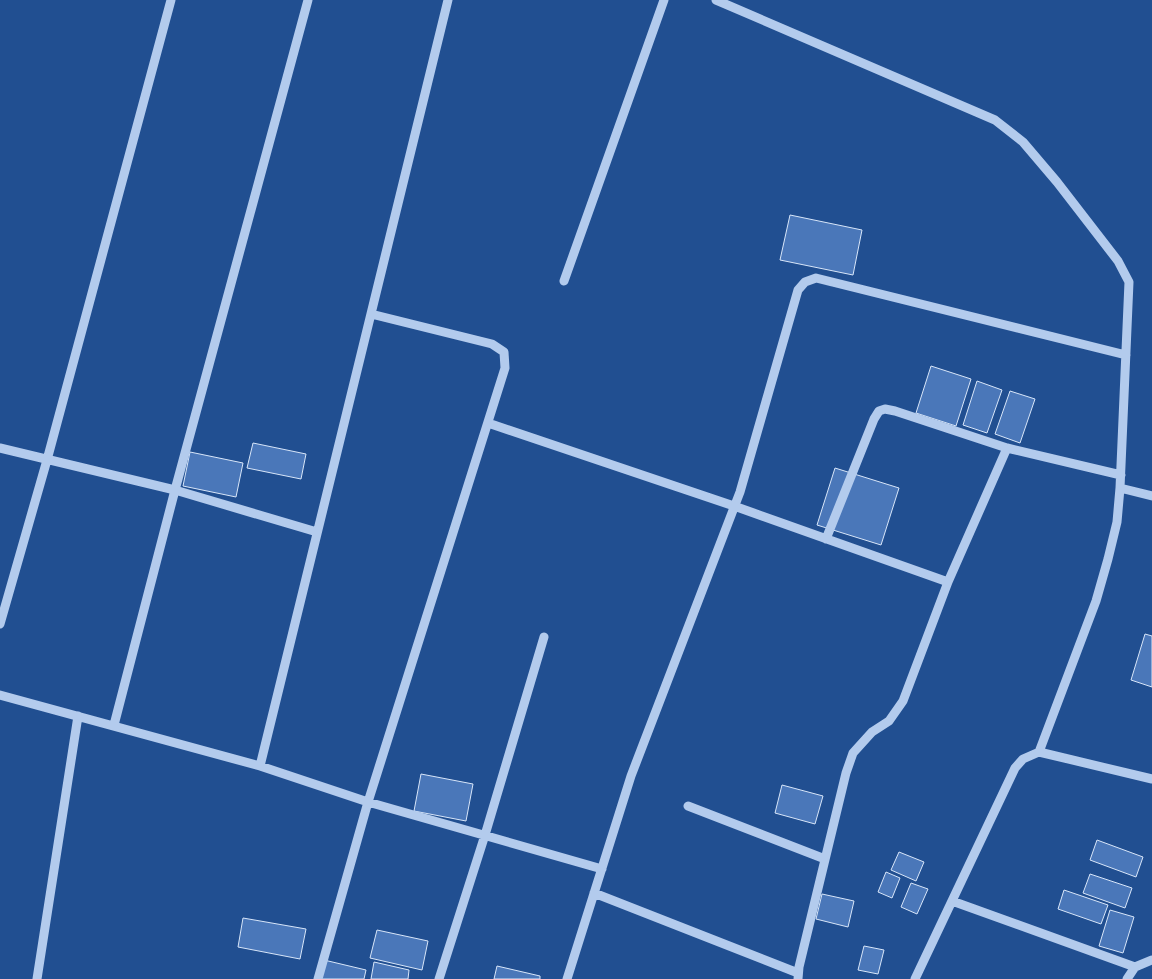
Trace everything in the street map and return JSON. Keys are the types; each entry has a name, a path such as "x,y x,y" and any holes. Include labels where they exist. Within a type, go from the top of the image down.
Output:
{"street":[{"path":"0,624 47,460 171,0"},
{"path":"114,725 175,490 308,0"},
{"path":"260,766 448,0"},
{"path":"564,281 664,0"},
{"path":"716,0 995,120 1023,142 1118,261 1129,282 1121,475 1117,522 1096,601 1039,752"},
{"path":"567,979 631,776 740,492 798,290 805,282 816,278 1126,355"},
{"path":"318,979 368,802 505,368 504,352 492,344 371,314"},
{"path":"826,538 874,419 879,411 895,411 1007,448 1121,475"},
{"path":"488,423 734,506 948,582"},
{"path":"0,448 175,490 318,532"},
{"path":"594,893 798,976 846,773 853,752 872,732 889,721 903,701 948,582 1007,448"},
{"path":"1120,488 1152,496"},
{"path":"439,979 485,835 544,638"},
{"path":"0,695 260,766 368,802 602,868"},
{"path":"37,979 78,716"},
{"path":"915,979 1015,768 1023,759 1039,752 1152,779"},
{"path":"688,806 825,859"},
{"path":"952,901 1134,967"},
{"path":"1127,979 1134,967 1152,960"}],"building":[{"path":"790,215 862,230 853,275 780,260"},
{"path":"931,366 971,379 956,426 916,413"},
{"path":"977,381 1002,390 987,433 963,425"},
{"path":"1010,391 1035,399 1020,443 995,434"},
{"path":"253,443 306,454 301,479 247,468"},
{"path":"190,452 243,463 236,497 183,486"},
{"path":"835,468 899,488 881,545 817,525"},
{"path":"1145,634 1152,636 1152,687 1131,680"},
{"path":"421,774 473,784 466,821 414,811"},
{"path":"782,785 823,796 815,824 775,813"},
{"path":"1097,840 1143,857 1136,877 1090,860"},
{"path":"899,852 924,862 916,881 891,870"},
{"path":"886,872 900,878 892,898 878,892"},
{"path":"1090,874 1132,888 1125,908 1083,893"},
{"path":"911,883 928,889 917,914 901,907"},
{"path":"1064,890 1108,905 1101,924 1058,909"},
{"path":"822,894 854,901 848,927 816,919"},
{"path":"1110,910 1134,917 1123,953 1099,946"},
{"path":"243,918 306,929 300,959 238,947"},
{"path":"377,930 428,941 422,970 370,958"},
{"path":"864,946 884,950 878,974 858,970"},
{"path":"324,960 366,970 364,979 320,979"},
{"path":"374,962 409,970 408,979 371,979"},
{"path":"497,966 540,976 540,979 494,979"}]}
